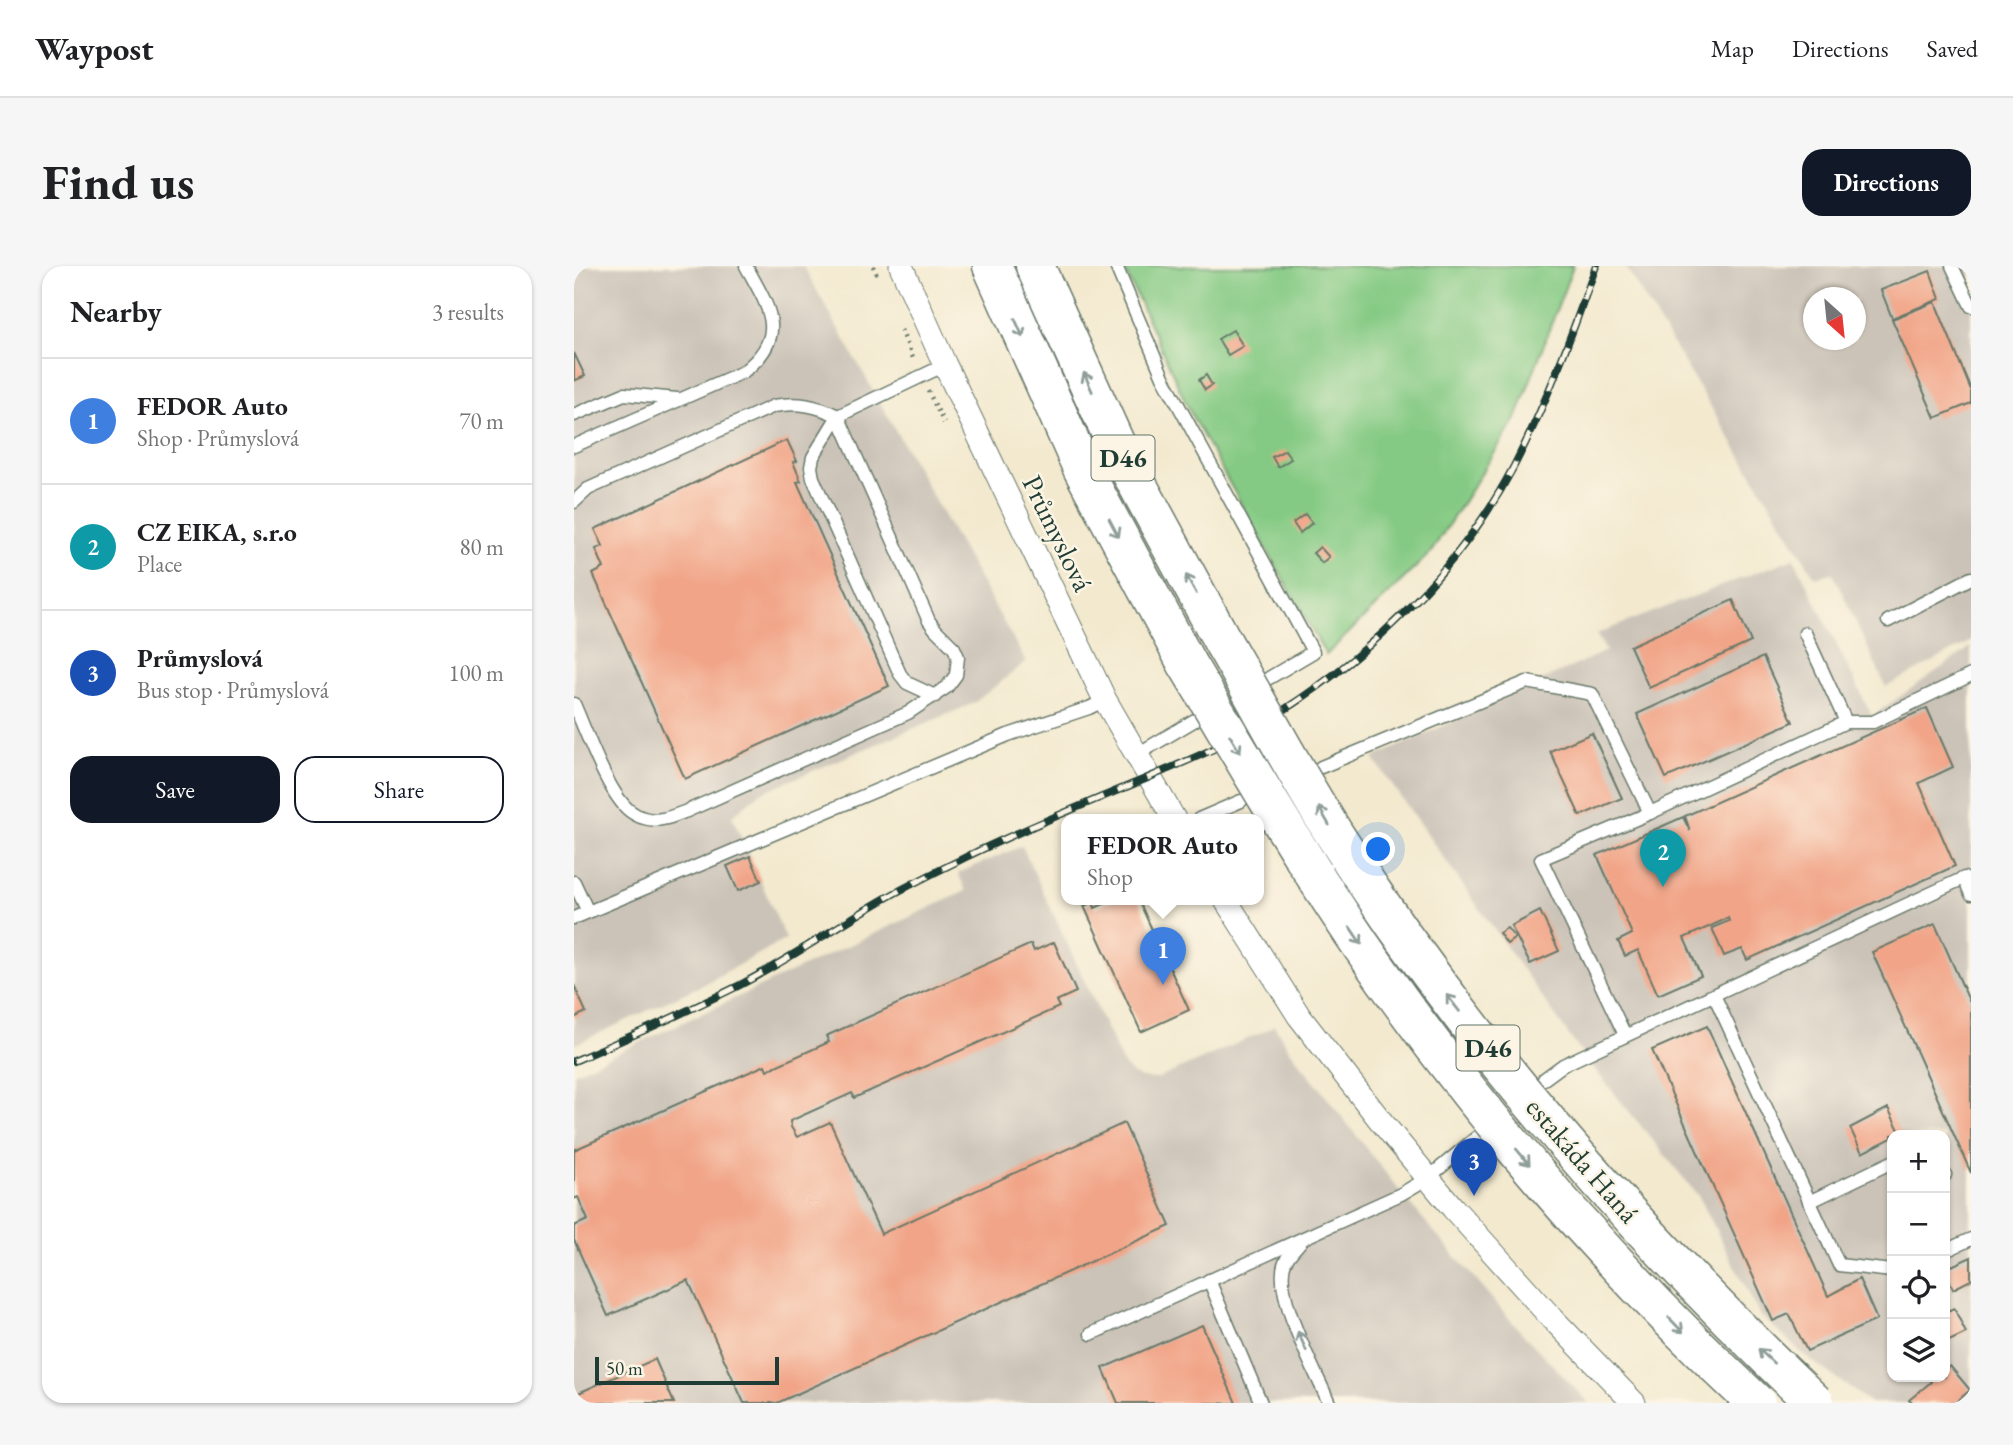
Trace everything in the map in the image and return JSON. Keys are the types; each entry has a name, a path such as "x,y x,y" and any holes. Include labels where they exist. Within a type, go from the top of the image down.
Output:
{"highway":[{"name":"estakáda Haná","path":"992,266 1082,468 1187,664 1307,864 1395,995 1475,1099 1598,1244 1715,1365 1756,1403"},
{"name":"estakáda Haná","path":"1035,266 1117,447 1224,644 1338,840 1442,989 1585,1165 1741,1333 1815,1403"}],"street":[{"name":"Průmyslová","path":"901,266 945,365 1105,700 1171,814"},
{"path":"1229,905 1299,1016 1428,1178 1548,1314 1634,1403"}],"lane":[{"path":"574,446 743,372 757,361 766,349 771,335 771,320 767,304 746,266"},
{"path":"1116,266 1163,377 1313,652 1269,678"},
{"path":"1952,266 1971,306"},
{"path":"935,696 906,683 900,674 813,478 811,467 813,457 838,416 945,365"},
{"path":"574,415 624,394 680,400"},
{"path":"574,502 588,489 774,406 790,403 824,409 838,416 929,621 958,657 956,674 947,687 908,713 687,811 658,820 646,819 628,810 618,797 574,704"},
{"path":"1888,621 1971,578"},
{"path":"1805,633 1846,722"},
{"path":"1625,1035 1541,859 1650,813 1846,722 1872,722 1971,675"},
{"path":"1321,767 1527,682 1592,694 1650,813"},
{"path":"574,918 1008,734 1089,708 1105,700"},
{"path":"1136,755 1195,720"},
{"path":"1211,814 1241,801"},
{"path":"1544,1079 1563,1065 1625,1035 1967,877 1971,894"},
{"path":"574,881 587,912"},
{"path":"1714,995 1839,1265 1887,1270"},
{"path":"1091,1334 1401,1194 1428,1178 1476,1136"},
{"path":"1810,1202 1887,1164"},
{"path":"1303,1238 1285,1262 1283,1285 1291,1317 1329,1403"},
{"path":"1950,1249 1971,1239"},
{"path":"1209,1280 1261,1403"}],"shaded area":[{"path":"574,266 803,266 1026,662 974,703 760,793 732,816 786,939 700,986 574,1045"},
{"path":"1625,266 1971,266 1971,641 1886,687 1833,573 1815,577"},
{"path":"1794,558 1872,716 1971,647 1971,1403 1871,1403 1805,1356 1760,1315 1699,1197 1583,1055 1373,758 1606,651 1596,634"},
{"path":"1022,846 1122,1062 1132,1074 1157,1079 1274,1025 1289,1049 1405,1198 1520,1331 1589,1403 574,1403 574,1073 966,891 958,873"}],"green space":[{"path":"1123,266 1573,266 1516,419 1431,552 1326,655 1194,420"}],"building":[{"path":"1930,271 1940,299 1892,318 1881,290"},
{"path":"1935,302 1971,390 1971,403 1935,418 1892,319"},
{"path":"1233,330 1243,346 1228,355 1218,339"},
{"path":"574,353 585,376 574,381"},
{"path":"1206,375 1212,385 1205,390 1199,380"},
{"path":"787,440 797,461 793,462 801,481 797,482 889,686 685,779 593,574 604,568 596,549 603,546 595,529"},
{"path":"1285,450 1291,459 1278,467 1272,457"},
{"path":"1305,514 1312,523 1300,533 1293,523"},
{"path":"1320,547 1329,557 1322,563 1313,553"},
{"path":"1733,600 1751,642 1649,688 1630,646"},
{"path":"1763,657 1793,722 1666,778 1637,714"},
{"path":"1927,708 1953,767 1919,783 1955,866 1747,960 1742,949 1724,956 1712,928 1729,921 1728,918 1684,938 1701,976 1658,995 1638,950 1625,956 1618,941 1632,934 1597,855 1683,817 1690,831 1685,816"},
{"path":"1592,733 1622,798 1580,816 1550,751"},
{"path":"750,856 761,881 738,891 727,866"},
{"path":"1094,905 1095,908 1102,905 1141,905 1189,1010 1141,1032 1084,906"},
{"path":"1540,911 1559,951 1530,964 1511,926"},
{"path":"1935,924 1971,1005 1971,1173 1872,952"},
{"path":"1507,928 1515,938 1507,944 1499,933"},
{"path":"1054,942 1076,992 1056,1001 1059,1007 854,1098 852,1093 790,1121 791,1127 797,1137 830,1122 881,1234 1124,1123 1170,1226 777,1403 744,1403 688,1280 608,1316 574,1240 574,1226 588,1220 578,1197 574,1199 574,1150 765,1065 767,1070 829,1042 826,1036 1031,944 1034,951"},
{"path":"574,985 586,1012 574,1018"},
{"path":"1707,1026 1828,1296 1859,1279 1877,1320 1807,1351 1789,1314 1773,1321 1652,1050"},
{"path":"1888,1108 1899,1130 1887,1130 1887,1140 1862,1153 1850,1128"},
{"path":"1971,1257 1971,1280 1953,1289 1950,1267"},
{"path":"1954,1308 1966,1333 1950,1341 1950,1319 1950,1310"},
{"path":"1202,1325 1236,1403 1118,1403 1103,1368"},
{"path":"655,1359 674,1403 574,1403 574,1395"},
{"path":"1950,1366 1970,1390 1955,1403 1912,1403 1909,1400 1931,1382 1950,1382"}],"railway":[{"path":"1061,814 1237,738 1327,680 1400,617 1463,545 1491,506 1514,466 1568,342 1596,266"},
{"path":"574,1061 740,985 886,898 964,858 1061,814"}],"place":[{"name":"CZ EIKA, s.r.o","path":"1663,887"},
{"name":"FEDOR Auto","path":"1163,985"},
{"name":"Průmyslová","path":"1474,1196"}]}
